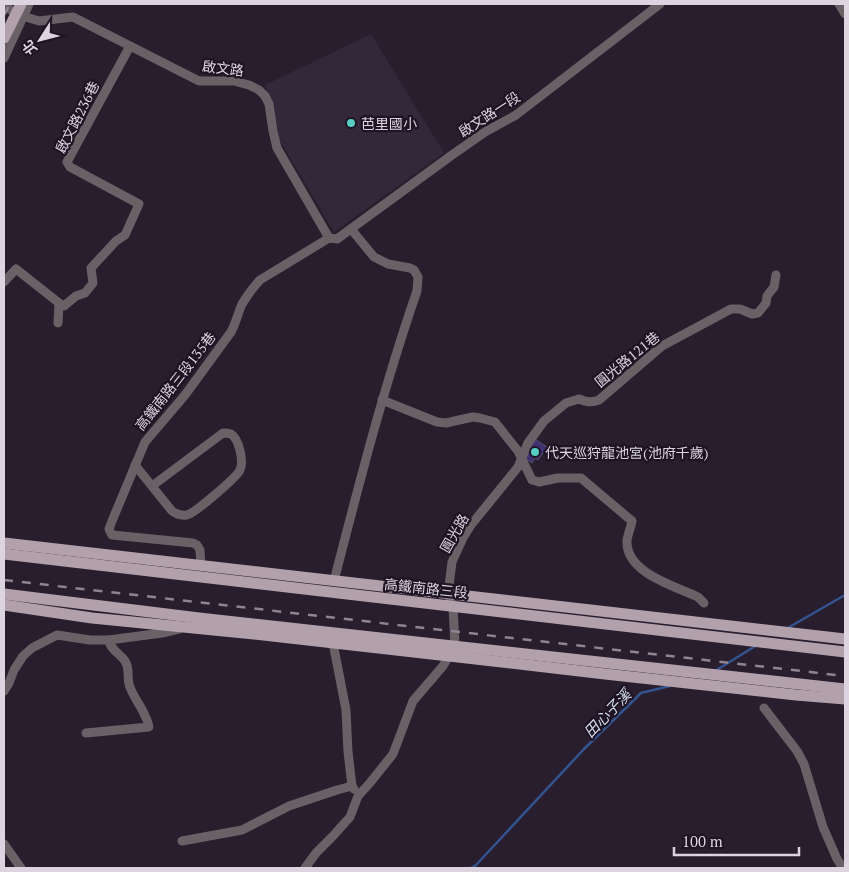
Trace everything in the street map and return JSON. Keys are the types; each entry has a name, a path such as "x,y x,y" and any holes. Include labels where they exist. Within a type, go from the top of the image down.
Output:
{"main road":[{"path":"4,38 20,11"},
{"name":"高鐵南路三段","path":"4,543 448,594 845,652"},
{"name":"高鐵南路三段","path":"4,554 453,606 845,639"},
{"path":"200,566 242,582"},
{"path":"4,594 606,669 796,695 845,699"},
{"path":"4,606 92,618 334,643 452,651"},
{"path":"199,618 254,634"},
{"path":"606,669 845,689"},
{"path":"805,685 845,694"}],"street":[{"path":"4,58 20,11 29,4"},
{"name":"啟文路一段","path":"330,238 337,239 459,150 516,114 660,4"},
{"path":"840,4 845,14"},
{"name":"啟文路","path":"4,5 39,21 72,17 199,81 234,81 259,90 269,104 277,148 330,238"},
{"name":"啟文路236巷","path":"59,303 64,306 76,296 85,294 93,283 91,268 116,241 125,236 139,204 70,167 67,162 130,46"},
{"path":"334,581 365,458 417,291 418,277 414,270 410,268 388,264 374,257 351,229"},
{"name":"高鐵南路三段135巷","path":"200,566 200,550 193,543 112,534 109,529 144,442 185,395 232,332 242,305 255,286 260,280 330,238"},
{"path":"4,282 16,269 59,303 58,323"},
{"name":"圓光路121巷","path":"521,459 528,443 544,422 566,403 579,399 585,402 599,400 662,346 731,309 740,309 752,314 758,313 766,303 767,296 774,287 776,274"},
{"path":"382,400 437,422 446,423 473,417 495,422 514,445 532,480 539,482 558,478 581,478 632,521 627,540 634,562 651,577 698,597 704,603"},
{"path":"135,465 152,486 176,514 186,515 194,512 232,480 240,469 241,458 236,438 230,433 223,433 152,486"},
{"name":"圓光路","path":"452,651 453,606 448,594 452,562 471,525 518,467 521,459"},
{"path":"4,691 23,656 32,648 57,635 90,640 108,640 184,627"},
{"path":"86,734 149,727 146,716 128,682 129,670 125,661 114,650 108,640"},
{"path":"334,643 346,710 352,786 358,796"},
{"path":"305,868 316,853 350,817 358,796 393,754 413,701 443,666 452,651"},
{"path":"764,708 797,751 804,764 823,827 843,868"},
{"path":"182,841 242,830 289,806 352,786"},
{"path":"4,844 21,868"}],"shaded area":[{"name":"芭里國小","path":"371,34 444,153 334,232 279,139 274,106 265,85"}],"building":[{"name":"代天巡狩龍池宮(池府千歲)","path":"535,439 547,447 538,460 535,458 532,463 523,457"}],"waterway":[{"name":"田心子溪","path":"786,629 845,595"},
{"name":"田心子溪","path":"715,671 757,645"},
{"name":"田心子溪","path":"471,868 476,865 584,749 641,693 670,686"}],"railway":[{"path":"4,15 10,4"},
{"path":"4,580 845,676"}],"place":[{"name":"芭里國小","path":"351,123"},
{"name":"代天巡狩龍池宮(池府千歲)","path":"535,452"}]}
